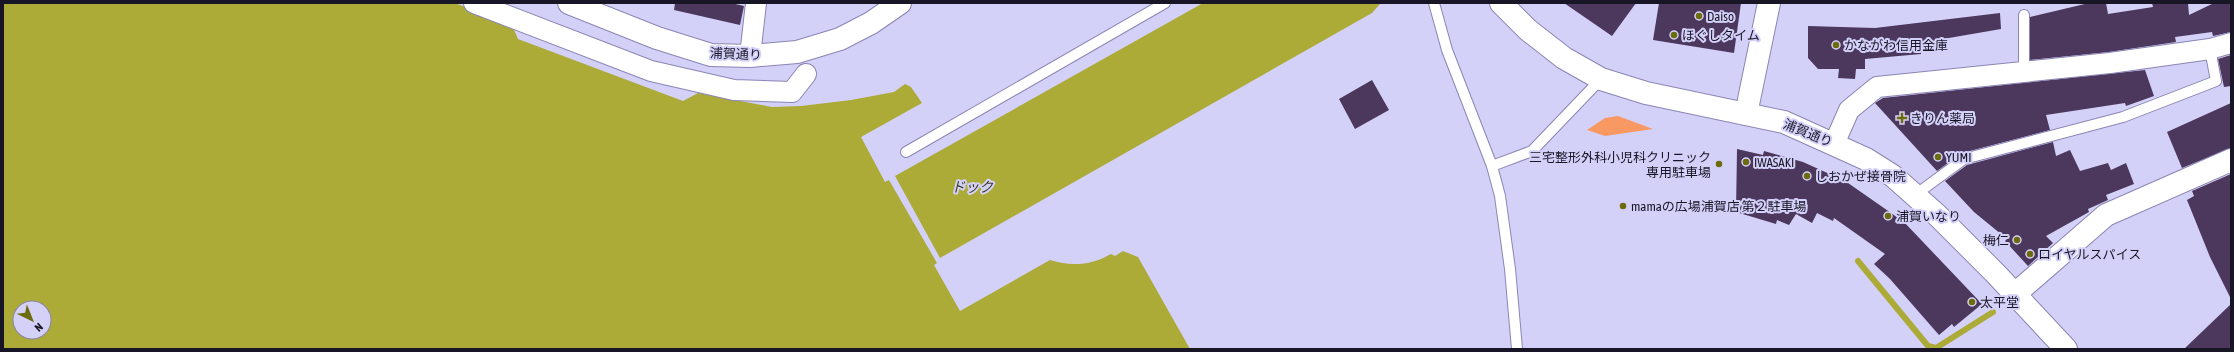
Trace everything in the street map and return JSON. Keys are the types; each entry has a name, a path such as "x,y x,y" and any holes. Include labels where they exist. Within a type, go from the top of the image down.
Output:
{"main road":[{"name":"浦賀通り","path":"569,3 656,38 711,55 750,56 797,52 840,39 871,23 900,3"},
{"name":"浦賀通り","path":"1501,3 1528,30 1564,58 1601,79 1646,93 1784,122 1866,159 1893,176 1937,215 2015,294 2066,349"},
{"path":"1746,114 1769,3"},
{"path":"2015,294 2106,215 2231,160"}],"street":[{"path":"474,3 651,71 734,90 792,92 806,74"},
{"path":"750,56 756,3"},
{"path":"1834,144 1849,110 1877,87 2110,63 2210,48 2231,43"}],"lane":[{"path":"906,152 1165,3"},
{"path":"1434,3 1447,50 1492,166 1500,196 1510,269 1517,349"},
{"path":"2024,15 2024,71"},
{"path":"1915,195 1964,159 2123,117 2216,81 2210,48"},
{"path":"1492,166 1532,151 1601,79"}],"shaded area":[{"path":"1618,116 1653,129 1605,136 1587,130 1605,118"}],"water":[{"path":"3,3 455,3 512,25 518,39 683,101 698,93 772,107 801,106 851,100 894,92 905,84 911,87 922,103 861,137 885,182 889,180 937,263 934,265 960,311 1050,260 1066,264 1082,264 1097,261 1111,254 1115,256 1123,251 1138,257 1190,349 3,349"},
{"name":"ドック","path":"1203,3 1381,3 1372,13 940,258 895,176"}],"building":[{"path":"675,3 731,3 744,6 740,25 674,10"},
{"path":"1564,3 1636,3 1612,36"},
{"path":"1659,3 1741,3 1734,53 1653,40"},
{"path":"2089,3 2106,3 2108,14 2153,7 2152,3 2188,3 2189,15 2214,3 2231,3 2231,32 2213,36 2212,32 2175,37 2176,42 2109,52 2030,60 2030,17"},
{"path":"2000,13 2001,29 1920,43 1921,54 1865,59 1865,69 1856,69 1855,79 1838,78 1839,69 1818,69 1808,58 1808,26 1875,28"},
{"path":"2231,55 2231,86 2224,87 2218,59"},
{"path":"2145,70 2154,96 2126,106 2125,103 2046,115 2050,130 1962,153 1937,171 1875,103 1883,98"},
{"path":"1372,80 1389,110 1355,129 1339,99"},
{"path":"2231,103 2231,148 2182,168 2167,132"},
{"path":"2053,142 2056,156 2070,150 2080,171 2108,163 2111,170 2126,163 2134,184 2106,195 2108,200 2088,209 2089,212 2046,236 2053,243 2028,266 2005,241 2007,239 1974,212 1945,181 1967,165"},
{"path":"1737,149 1763,155 1764,151 1803,162 1834,176 1833,178 1848,183 1904,222 1982,304 1954,327 1952,324 1939,335 1890,279 1874,264 1885,254 1834,218 1833,221 1817,213 1812,223 1796,214 1789,225 1777,220 1776,224 1736,212"},
{"path":"2231,174 2231,299 2210,257 2187,200 2194,196 2192,191"},
{"path":"2231,304 2231,349 2184,349"}],"waterway":[{"path":"1858,261 1928,346 1936,348 1993,312"}],"place":[{"name":"Daiso","path":"1699,16"},
{"name":"ほぐしタイム","path":"1674,35"},
{"name":"かながわ信用金庫","path":"1836,45"},
{"name":"きりん薬局","path":"1902,118"},
{"name":"YUMI","path":"1938,157"},
{"name":"IWASAKI","path":"1746,162"},
{"name":"三宅整形外科小児科クリニック 専用駐車場","path":"1719,164"},
{"name":"しおかぜ接骨院","path":"1807,176"},
{"name":"mamaの広場浦賀店 第２駐車場","path":"1623,206"},
{"name":"浦賀いなり","path":"1888,216"},
{"name":"梅仁","path":"2017,240"},
{"name":"ロイヤルスパイス","path":"2030,254"},
{"name":"太平堂","path":"1972,302"}]}
